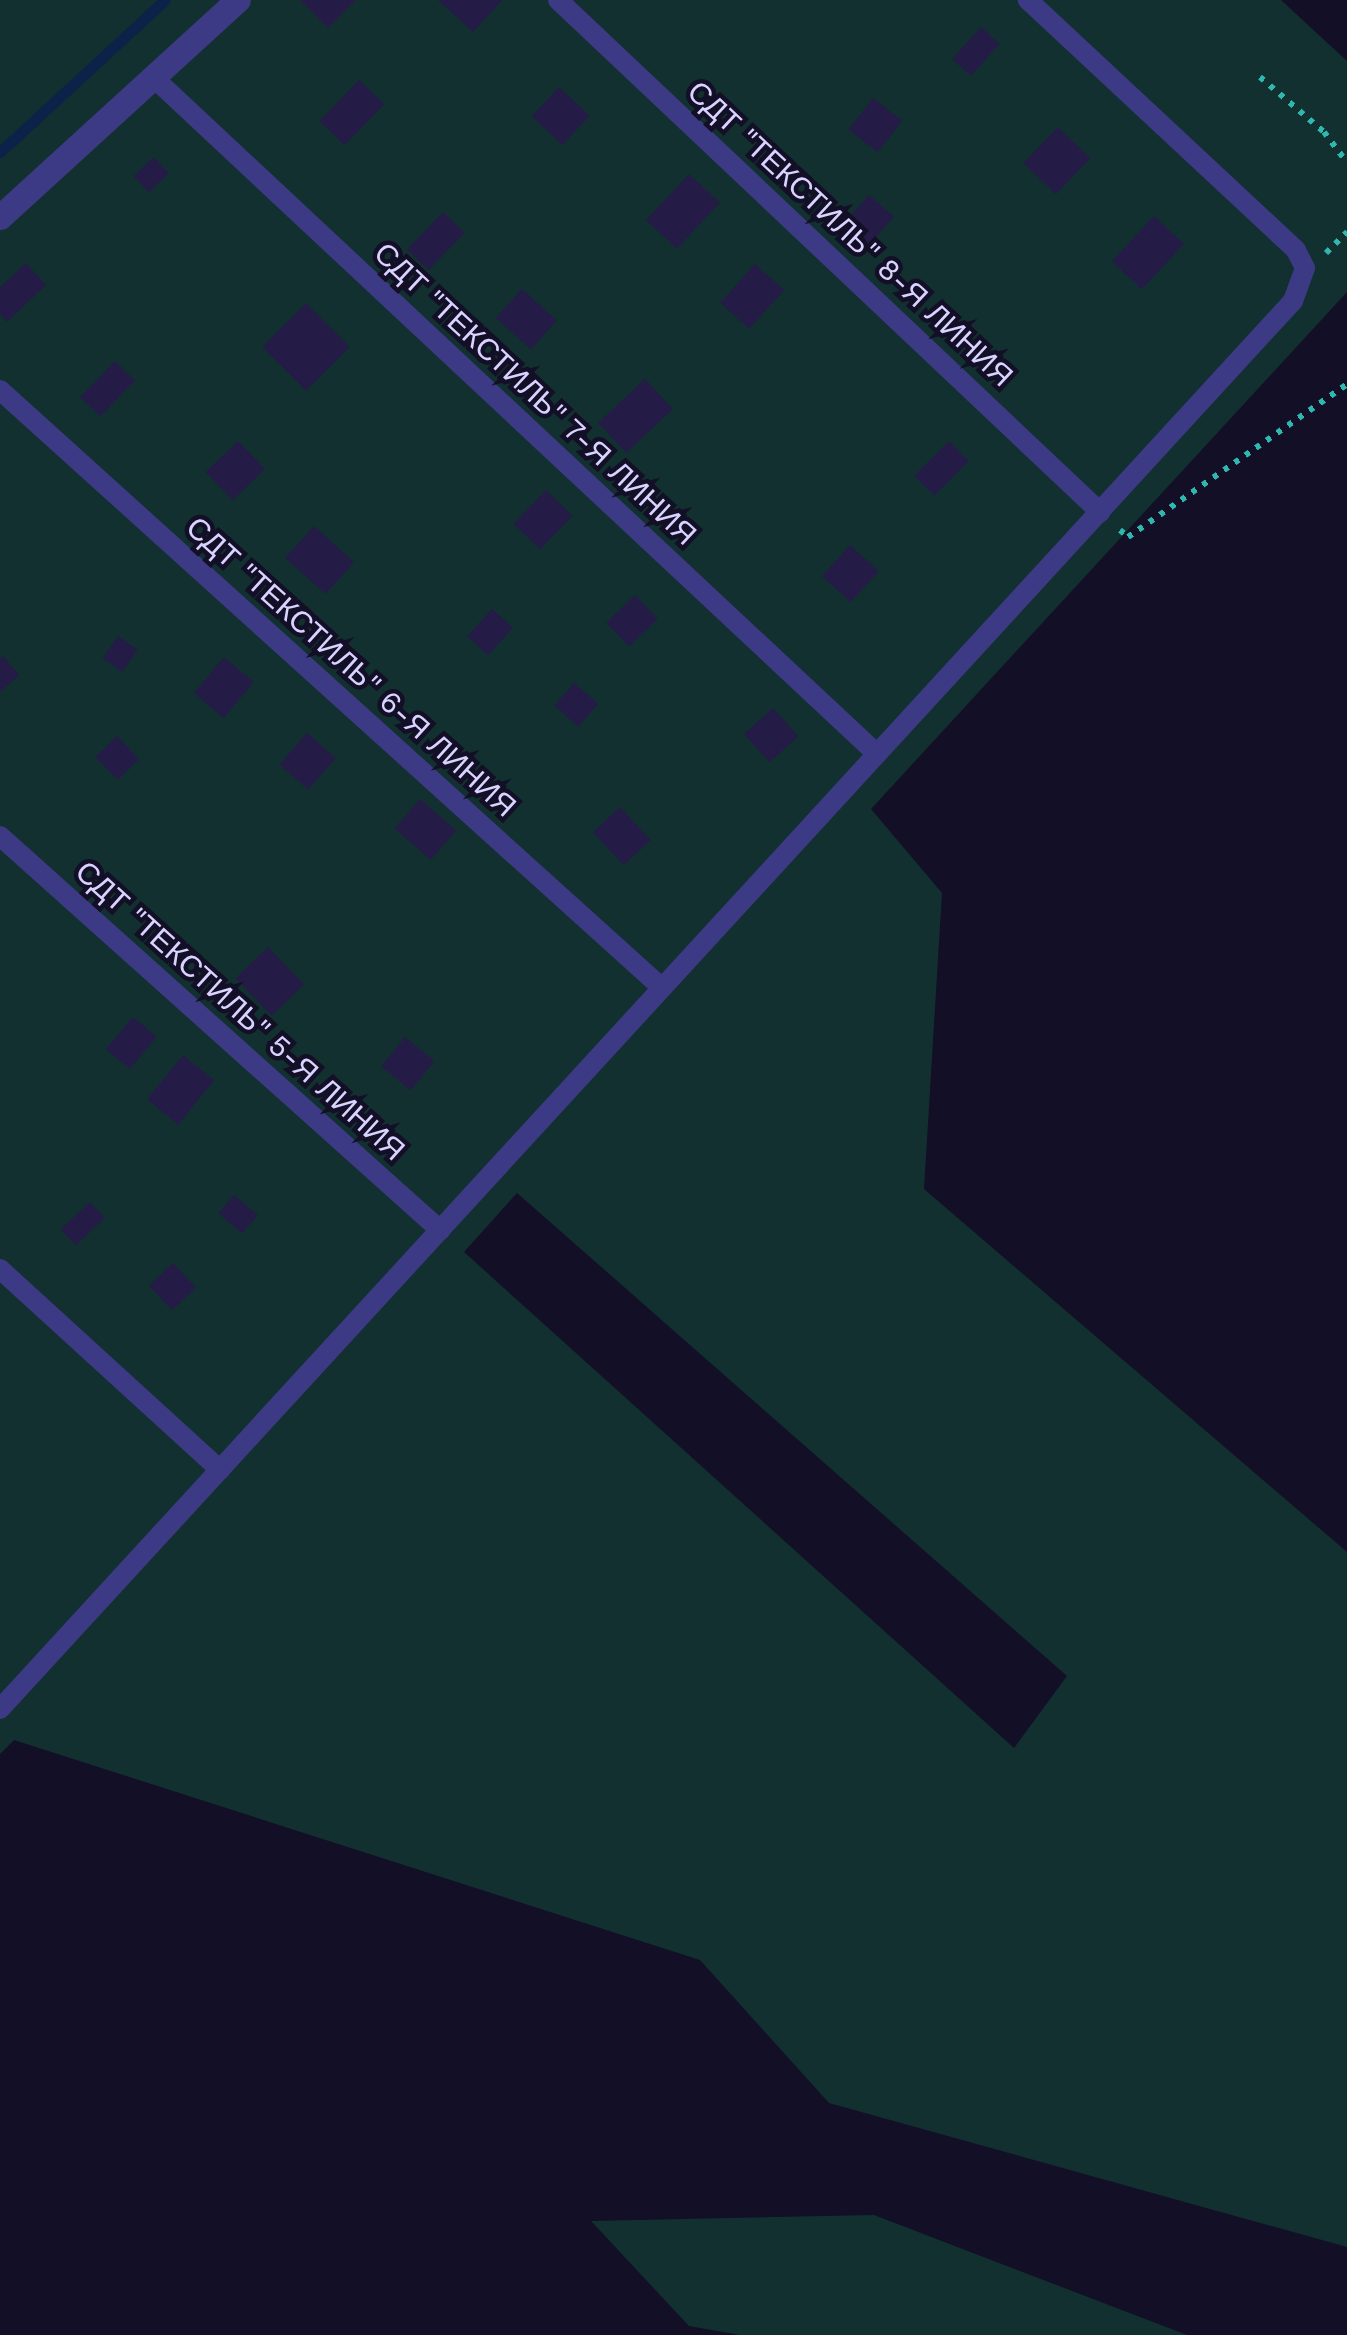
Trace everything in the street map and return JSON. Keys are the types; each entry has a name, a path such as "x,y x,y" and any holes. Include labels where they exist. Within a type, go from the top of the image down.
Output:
{"street":[{"path":"0,217 238,0"}],"lane":[{"name":"СДТ \"ТЕКСТИЛЬ\" 8-Я ЛИНИЯ","path":"558,0 1100,512"},
{"path":"0,1709 1293,301 1304,268 1296,250 1028,0"},
{"name":"СДТ \"ТЕКСТИЛЬ\" 7-Я ЛИНИЯ","path":"153,78 876,754"},
{"name":"СДТ \"ТЕКСТИЛЬ\" 6-Я ЛИНИЯ","path":"0,390 662,988"},
{"name":"СДТ \"ТЕКСТИЛЬ\" 5-Я ЛИНИЯ","path":"0,836 440,1230"},
{"path":"0,1268 220,1470"}],"path":[{"path":"1260,77 1324,132 1347,162"},
{"path":"1100,512 1128,537 1347,384"}],"green space":[{"path":"0,0 1281,0 1347,61 1347,292 871,809 942,893 924,1189 1347,1552 1347,2247 829,2103 700,1960 14,1740 0,1754","holes":["517,1193 1067,1676 1014,1748 464,1252"]},
{"path":"874,2215 1187,2335 740,2335 689,2326 591,2221"}],"building":[{"path":"300,0 356,0 328,28"},
{"path":"438,0 502,0 473,32"},
{"path":"981,27 1000,44 971,76 952,59"},
{"path":"359,80 384,104 345,145 319,121"},
{"path":"559,87 590,116 562,145 532,116"},
{"path":"873,98 902,121 878,152 848,130"},
{"path":"1058,127 1090,158 1056,194 1023,163"},
{"path":"154,157 169,173 149,192 134,176"},
{"path":"689,174 720,203 677,249 646,220"},
{"path":"869,195 894,217 870,245 845,223"},
{"path":"443,212 465,233 428,270 407,249"},
{"path":"1154,216 1184,244 1142,289 1112,261"},
{"path":"26,263 46,285 7,322 0,314 0,287"},
{"path":"755,264 784,290 749,329 720,303"},
{"path":"522,289 557,320 531,349 496,318"},
{"path":"306,303 350,347 306,391 262,347"},
{"path":"115,361 135,380 100,416 80,397"},
{"path":"645,379 673,409 626,453 598,423"},
{"path":"238,441 265,469 233,500 206,472"},
{"path":"949,441 969,461 934,495 914,476"},
{"path":"546,490 573,516 540,550 513,524"},
{"path":"314,526 354,562 325,594 285,558"},
{"path":"850,545 879,571 851,602 822,576"},
{"path":"635,595 658,619 629,647 606,623"},
{"path":"492,609 513,628 488,655 467,636"},
{"path":"118,636 138,650 122,672 103,658"},
{"path":"3,656 19,675 0,692 0,659"},
{"path":"224,657 254,682 224,718 194,693"},
{"path":"574,683 598,704 578,727 554,706"},
{"path":"773,708 798,736 769,762 744,734"},
{"path":"307,733 336,758 308,790 279,765"},
{"path":"117,736 139,759 118,780 95,757"},
{"path":"420,799 456,830 431,860 394,828"},
{"path":"620,807 651,840 624,865 593,832"},
{"path":"268,947 304,984 272,1016 236,978"},
{"path":"133,1017 157,1037 130,1069 106,1049"},
{"path":"405,1037 435,1061 411,1090 381,1067"},
{"path":"183,1055 214,1080 178,1124 147,1099"},
{"path":"234,1195 258,1215 242,1233 219,1213"},
{"path":"90,1202 105,1218 76,1245 61,1229"},
{"path":"173,1263 196,1288 172,1310 149,1286"}],"waterway":[{"path":"0,152 165,0"}]}
